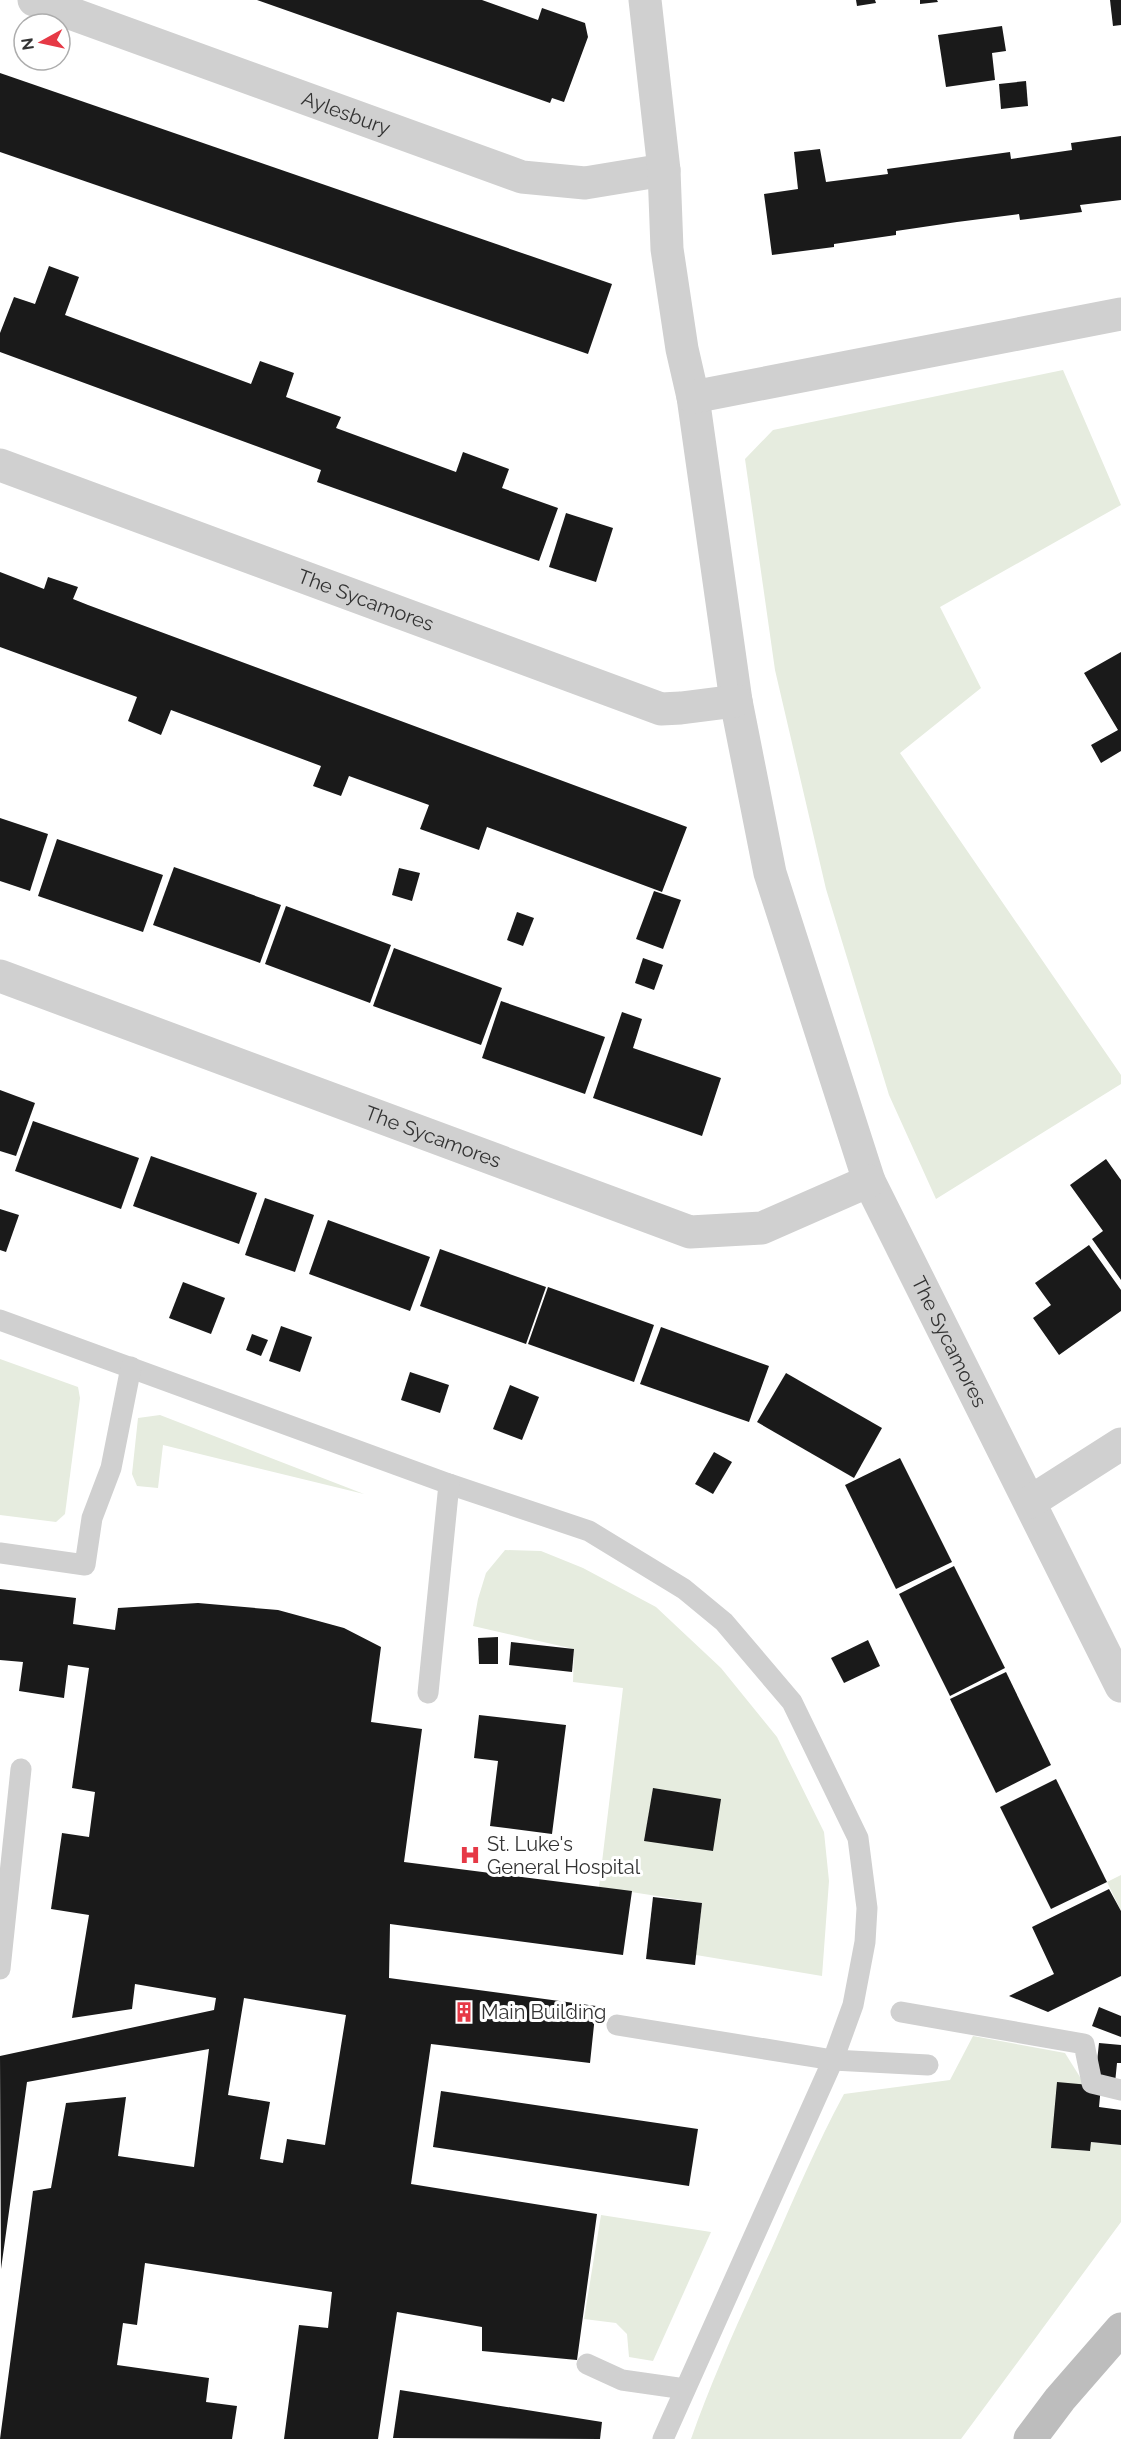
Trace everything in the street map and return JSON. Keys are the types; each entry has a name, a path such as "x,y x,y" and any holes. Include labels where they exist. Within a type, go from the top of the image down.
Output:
{"main road":[{"path":"1030,2439 1060,2399 1121,2329"}],"street":[{"name":"Aylesbury","path":"34,0 522,177 585,183 664,170"},
{"path":"645,0 664,170 667,249 682,349 693,397 1121,314"},
{"name":"The Sycamores","path":"693,397 736,700 770,873 869,1181 1121,1686"},
{"name":"The Sycamores","path":"0,465 661,709 736,700"},
{"name":"The Sycamores","path":"0,976 690,1232 762,1228 869,1181"},
{"path":"1030,1502 1121,1444"}],"lane":[{"path":"0,1320 449,1484 589,1531 684,1588 724,1622 792,1702 858,1838 867,1908 865,1942 853,2005 833,2060 663,2439"},
{"path":"0,1553 86,1565 92,1518 111,1468 131,1367"},
{"path":"428,1693 449,1484"},
{"path":"0,1969 21,1769"},
{"path":"901,2012 1084,2044 1092,2083 1121,2090"},
{"path":"617,2025 833,2060 928,2065"},
{"path":"587,2364 622,2380 685,2389"}],"shaded area":[{"path":"1063,370 1121,505 940,607 981,688 900,753 1121,1075 1121,1084 936,1199 889,1095 826,889 775,670 745,459 773,430"},
{"path":"0,1359 78,1387 80,1398 65,1514 56,1522 0,1515"},
{"path":"160,1415 364,1494 163,1445 158,1488 137,1486 132,1474 138,1418"},
{"path":"505,1550 541,1551 583,1568 656,1607 721,1668 777,1737 824,1832 829,1881 822,1976 696,1955 702,1903 599,1887 623,1688 573,1682 574,1649 473,1626 486,1573"},
{"path":"1121,1875 1121,1911 1107,1882"},
{"path":"973,2036 1065,2053 1085,2085 1051,2148 1089,2151 1091,2142 1121,2145 1121,2222 961,2439 691,2439 740,2319 815,2151 844,2094 950,2080"},
{"path":"601,2215 711,2232 653,2361 629,2357 627,2334 616,2323 584,2319"}],"building":[{"path":"257,0 482,0 538,20 542,8 585,23 588,37 564,102 552,98 550,103"},
{"path":"856,0 875,0 876,3 857,6"},
{"path":"920,0 937,0 938,2 920,4"},
{"path":"1110,0 1121,0 1121,25 1113,26"},
{"path":"1002,26 1006,51 992,53 995,80 946,87 938,35"},
{"path":"0,73 612,284 588,354 0,152"},
{"path":"1026,81 1028,106 1001,109 999,84"},
{"path":"1121,136 1121,200 1080,205 1082,212 1020,220 1019,214 957,222 896,231 896,235 834,244 834,247 772,255 764,194 798,189 794,152 820,149 826,182 888,174 887,169 1010,152 1011,159 1072,150 1071,143"},
{"path":"49,266 79,277 65,315 251,384 260,361 294,373 286,397 341,417 336,428 456,472 463,452 509,469 502,488 558,508 539,561 317,482 321,470 0,352 0,333 14,297 35,304"},
{"path":"566,513 613,528 596,582 549,567"},
{"path":"0,572 44,589 48,577 78,587 73,599 88,605 687,827 662,892 487,827 479,850 420,829 429,805 349,776 341,796 313,786 321,766 171,710 161,735 128,721 137,697 0,647"},
{"path":"1121,652 1121,751 1101,763 1091,745 1118,730 1084,673"},
{"path":"0,818 48,834 30,891 0,881"},
{"path":"57,839 163,875 143,932 38,896"},
{"path":"174,867 281,905 260,963 153,925"},
{"path":"399,868 420,873 412,901 392,895"},
{"path":"654,891 681,900 663,949 636,939"},
{"path":"286,906 391,945 370,1003 265,964"},
{"path":"517,912 534,918 523,946 507,940"},
{"path":"394,948 502,988 481,1045 373,1006"},
{"path":"643,958 663,965 654,990 635,983"},
{"path":"501,1001 605,1037 585,1094 482,1058"},
{"path":"622,1012 642,1019 633,1048 721,1078 702,1136 593,1098"},
{"path":"0,1090 35,1103 16,1156 0,1151"},
{"path":"33,1121 139,1158 121,1209 15,1171"},
{"path":"151,1156 257,1193 239,1244 133,1206"},
{"path":"1106,1159 1121,1180 1121,1280 1092,1239 1103,1231 1070,1185"},
{"path":"265,1198 314,1215 295,1272 245,1255"},
{"path":"0,1209 19,1215 6,1252 0,1250"},
{"path":"328,1220 430,1257 410,1311 309,1274"},
{"path":"1089,1245 1121,1290 1121,1311 1059,1355 1033,1318 1051,1305 1035,1283"},
{"path":"440,1249 546,1287 526,1344 420,1306"},
{"path":"183,1282 225,1298 211,1334 169,1318"},
{"path":"548,1287 654,1325 634,1382 528,1344"},
{"path":"281,1326 312,1337 300,1372 269,1361"},
{"path":"661,1327 769,1366 749,1422 640,1384"},
{"path":"252,1334 268,1340 261,1356 246,1350"},
{"path":"410,1372 449,1385 440,1413 401,1400"},
{"path":"786,1373 882,1428 854,1478 757,1422"},
{"path":"510,1385 539,1397 522,1440 493,1429"},
{"path":"714,1452 732,1462 713,1494 695,1484"},
{"path":"900,1458 952,1562 896,1589 845,1485"},
{"path":"954,1566 1005,1668 950,1696 899,1594"},
{"name":"Main Building","path":"0,1589 76,1598 73,1624 115,1630 118,1608 198,1603 278,1610 344,1628 381,1647 371,1722 422,1729 404,1862 632,1891 623,1955 390,1924 389,1978 596,2006 590,2063 431,2044 411,2184 597,2214 577,2360 482,2351 482,2327 397,2312 378,2439 284,2439 299,2325 328,2328 332,2292 145,2263 137,2325 123,2323 117,2365 209,2378 206,2402 237,2406 232,2439 0,2439 33,2191 51,2188 66,2103 126,2097 118,2156 194,2167 209,2049 27,2082 1,2269 0,2056 214,2010 216,1998 135,1984 132,2009 72,2018 89,1915 51,1909 62,1833 89,1837 95,1792 72,1788 89,1668 68,1665 64,1698 19,1691 23,1662 0,1660","holes":["244,1998 346,2015 325,2145 287,2139 283,2163 260,2159 270,2102 228,2095"]},
{"path":"498,1637 498,1664 479,1664 478,1638"},
{"path":"868,1640 880,1666 844,1683 831,1658"},
{"path":"511,1642 574,1649 572,1672 509,1665"},
{"path":"1006,1672 1051,1765 996,1793 950,1699"},
{"path":"479,1715 566,1725 552,1834 490,1826 498,1761 474,1758"},
{"path":"1056,1779 1107,1882 1051,1909 1000,1807"},
{"path":"653,1788 721,1799 713,1851 644,1841"},
{"path":"1109,1889 1121,1911 1121,1976 1048,2012 1009,1996 1054,1974 1032,1927"},
{"path":"653,1897 702,1903 695,1965 646,1959"},
{"path":"1099,2007 1121,2016 1121,2037 1092,2026"},
{"path":"1099,2043 1121,2045 1121,2063 1117,2063 1115,2083 1095,2081"},
{"path":"1057,2082 1101,2086 1099,2107 1121,2110 1121,2145 1091,2142 1090,2151 1051,2148"},
{"path":"441,2091 698,2129 689,2186 433,2147"},
{"path":"400,2390 602,2422 600,2439 393,2438"}],"place":[{"name":"St. Luke's General Hospital","path":"470,1855"},
{"name":"Main Building","path":"464,2012"}]}
